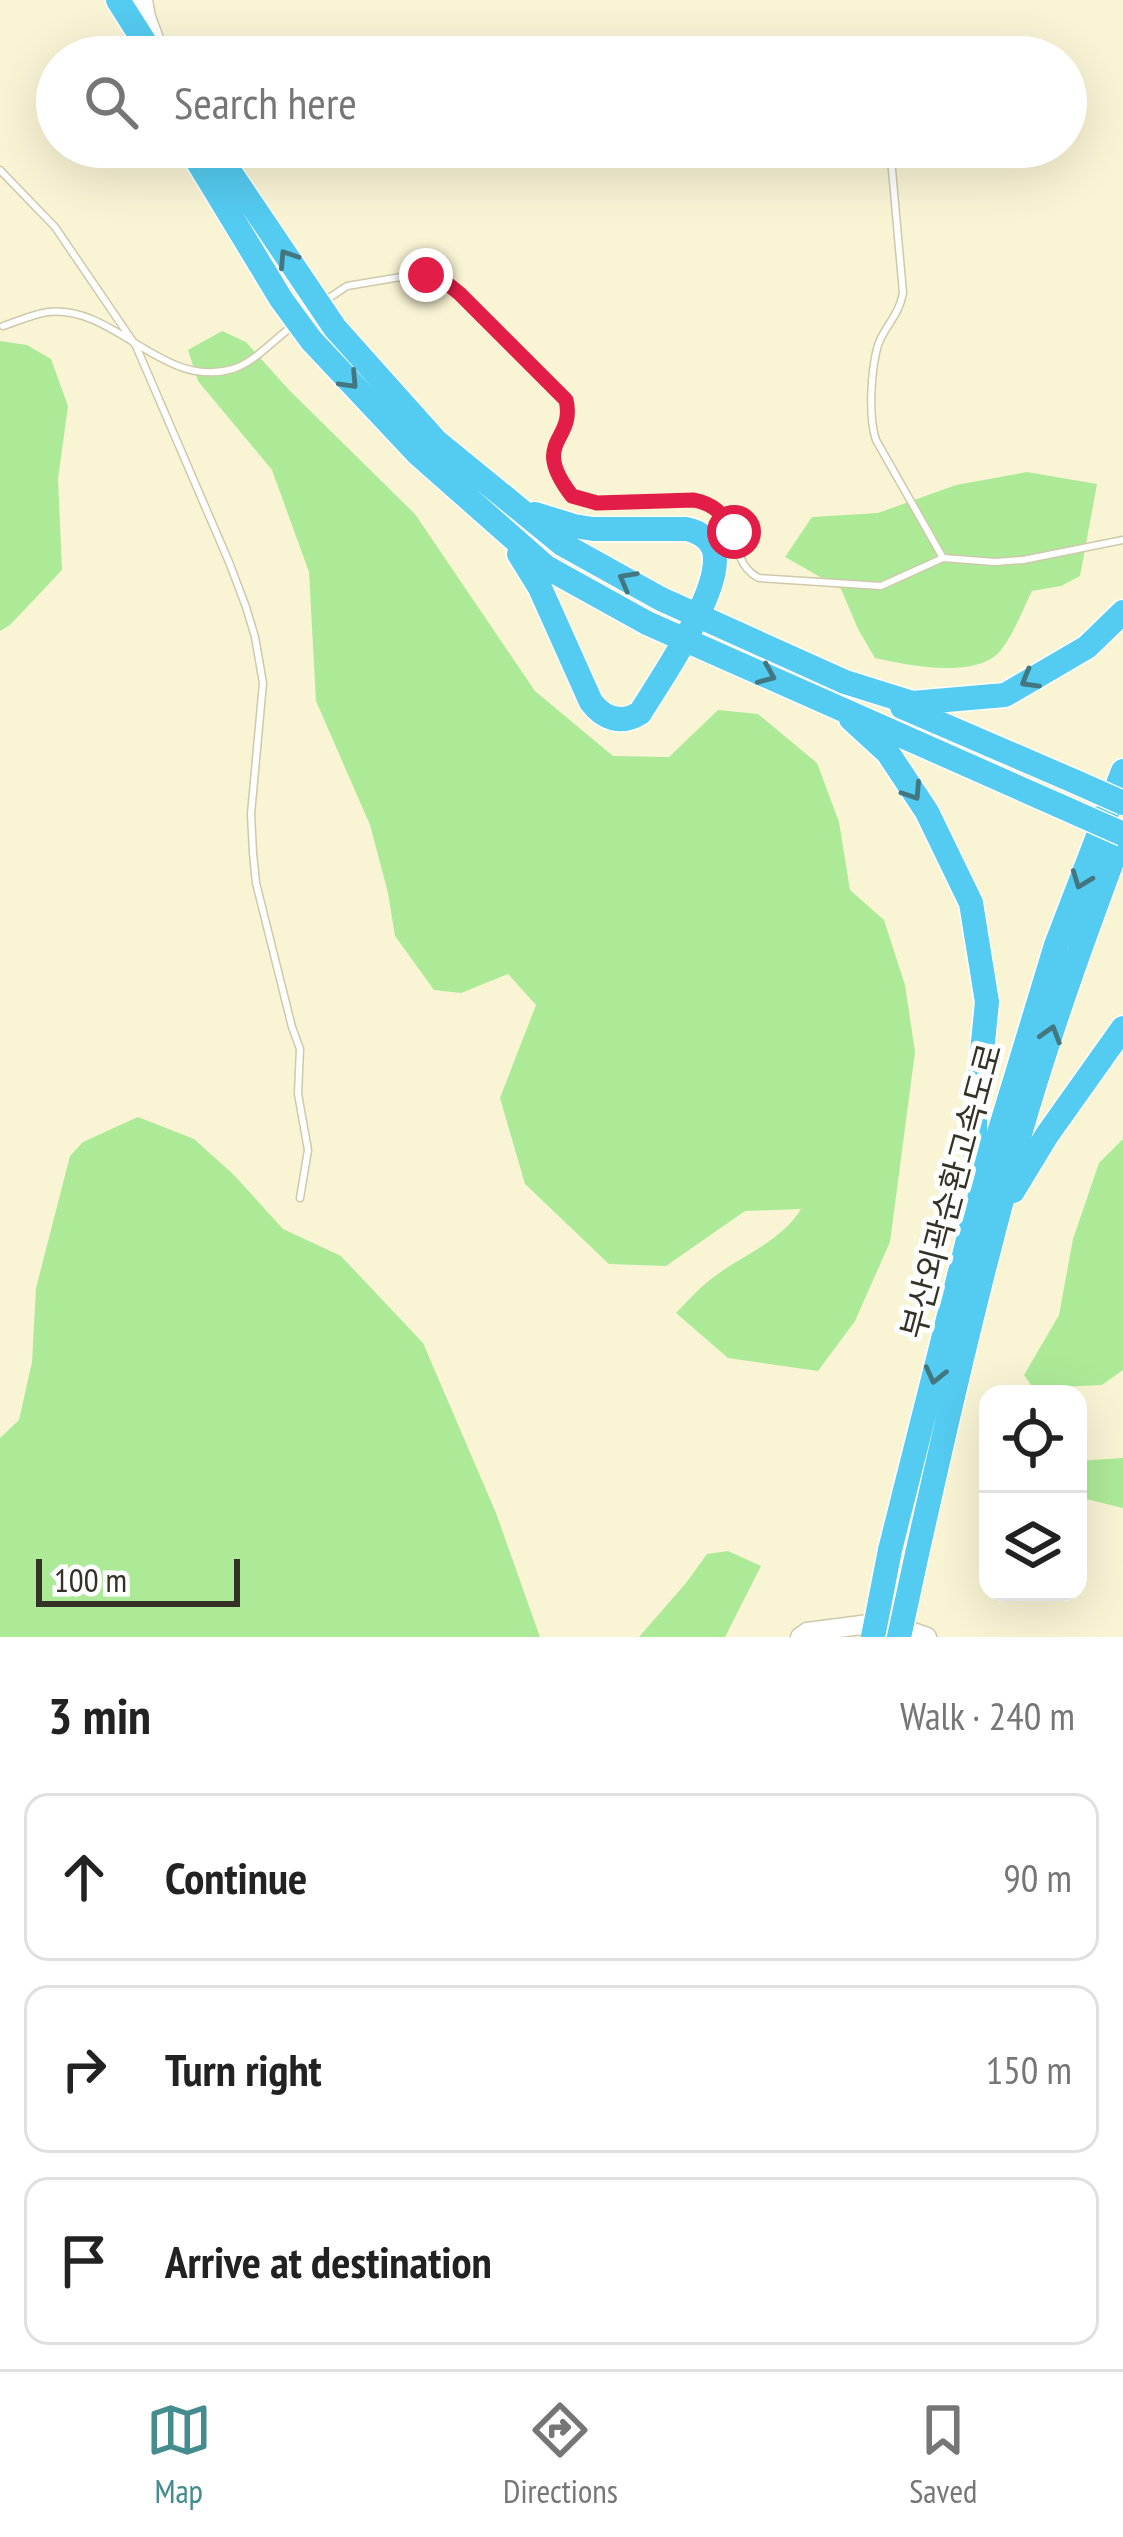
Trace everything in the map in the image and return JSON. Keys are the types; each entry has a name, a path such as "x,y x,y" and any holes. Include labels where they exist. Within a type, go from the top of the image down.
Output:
{"highway":[{"path":"104,0 122,36"},
{"path":"118,0 143,36"},
{"path":"202,168 311,340 418,454 510,518 562,544 691,627 840,693 1123,803"},
{"path":"227,168 335,328 510,518 591,702 610,718 631,719 640,712 691,627 716,554 706,538 679,528 593,529 510,518"},
{"path":"840,693 912,703 1004,694 1087,646 1123,612"},
{"path":"840,693 1060,806 1123,833"},
{"path":"840,693 927,812 971,903 987,1002 975,1122 986,1215"},
{"name":"부산외곽순환고속도로","path":"873,1637 890,1550 986,1215 1056,945 1123,771"},
{"name":"부산외곽순환고속도로","path":"899,1637 970,1318 986,1215 1023,1124 1068,981 1123,833"},
{"path":"986,1215 1123,1028"}],"main road":[{"path":"143,0 151,36"},
{"path":"800,1637 807,1632 885,1622 927,1637"}],"lane":[{"path":"892,168 903,293 878,346 872,428 943,558"},
{"path":"0,170 56,227 136,346 230,562 261,662 251,814 253,853 256,883 300,1049 298,1094 308,1150 300,1198"},
{"path":"3,326 47,312 69,313 173,365 213,372 253,358 347,286 426,275 449,285 566,400 568,411 552,457 554,469 572,496 597,503 706,502 723,515 734,532 743,566 759,578 881,586 943,558 1023,560 1123,540"}],"green space":[{"path":"222,331 246,342 415,514 535,691 613,756 669,757 718,710 758,714 817,763 839,822 850,890 884,920 905,985 915,1052 890,1242 855,1321 818,1371 728,1358 676,1313 711,1279 783,1231 801,1209 745,1211 666,1266 609,1264 525,1184 500,1098 536,1005 508,974 461,993 434,990 395,936 370,825 316,701 309,572 272,470 198,381 188,350"},
{"path":"0,341 27,345 51,359 68,406 58,479 62,570 0,631"},
{"path":"1027,472 1097,484 1080,576 1061,586 1032,591 1001,650 976,665 941,668 875,658 841,589 785,557 812,517 878,513 956,485"},
{"path":"138,1117 194,1139 283,1229 341,1256 423,1343 496,1513 540,1637 0,1637 0,1438 19,1420 32,1362 36,1288 70,1156 83,1142"},
{"path":"1123,1139 1123,1370 1102,1385 1031,1385 1024,1375 1059,1315 1073,1239 1099,1163"},
{"path":"1123,1458 1123,1508 1087,1499 1087,1460"},
{"path":"728,1551 761,1566 725,1637 639,1637 707,1554"}],"route":[{"path":"426,275 460,294 566,400 568,411 552,457 554,469 572,496 597,503 706,502 734,532"}]}
